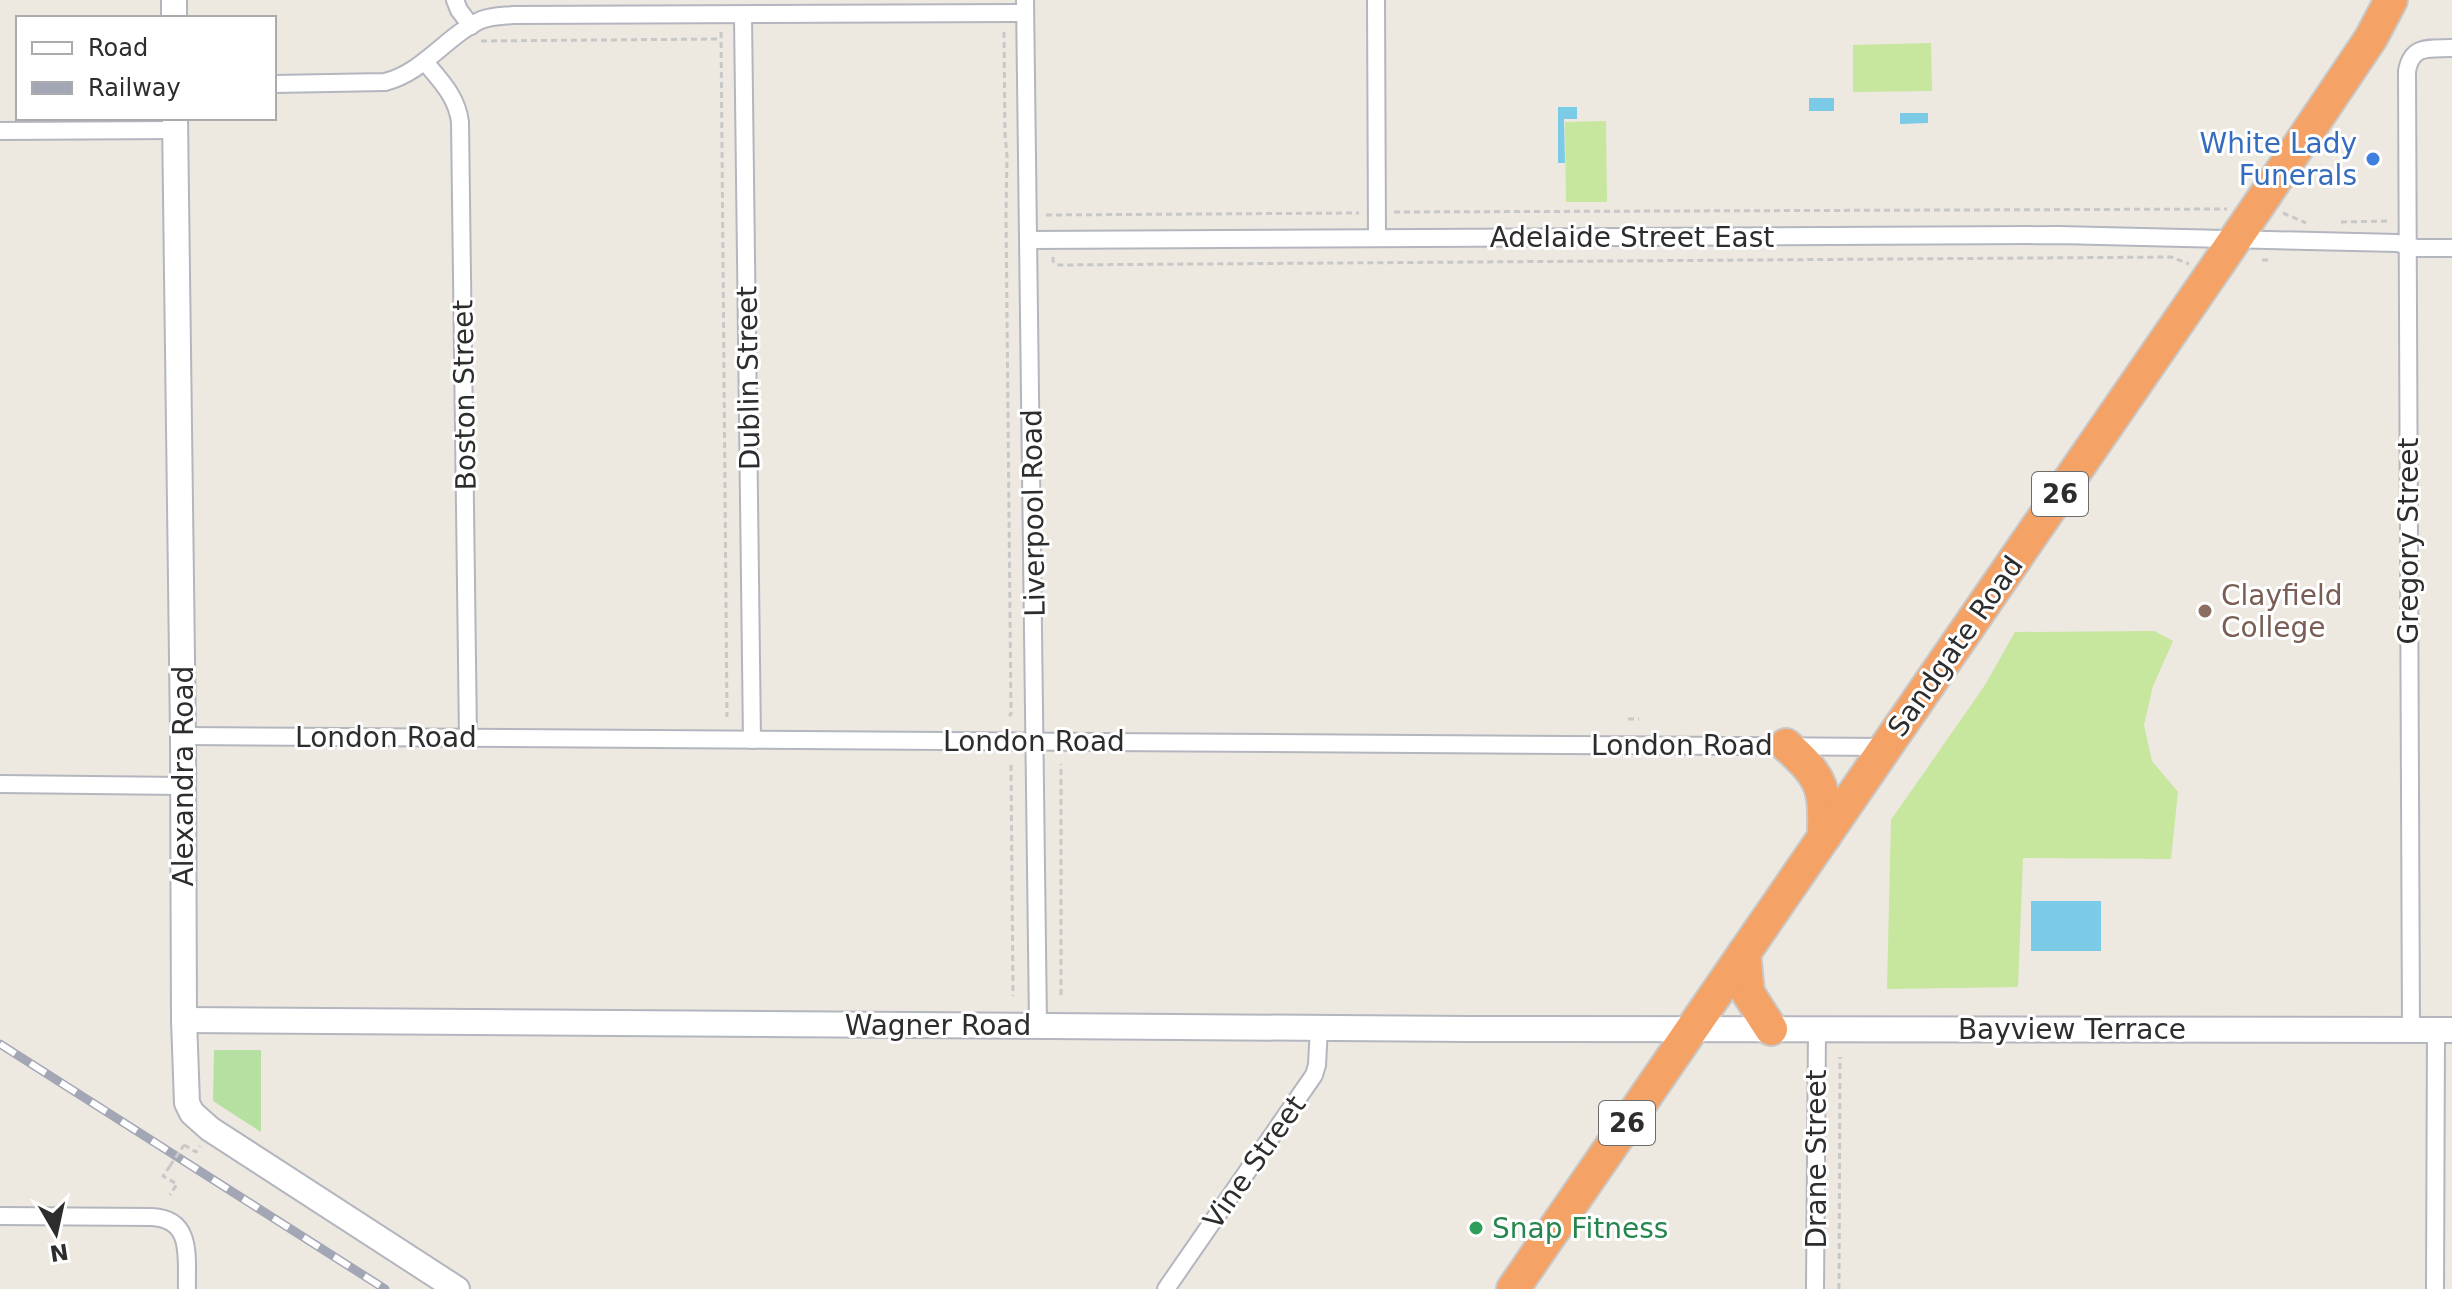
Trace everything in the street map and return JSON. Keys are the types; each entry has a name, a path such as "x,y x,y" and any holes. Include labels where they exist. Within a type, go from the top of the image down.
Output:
{"highway":[{"name":"Sandgate Road","path":"1513,1289 1885,747 2234,224 2371,38 2391,0"},
{"path":"1786,745 1812,769 1822,789 1824,837"},
{"path":"1744,953 1748,993 1771,1029"}],"street":[{"path":"455,0 475,34"},
{"path":"1376,0 1377,238"},
{"path":"276,84 385,82 399,79 475,34 492,17 743,16 825,8 1025,7"},
{"name":"Liverpool Road","path":"1025,7 1038,1025"},
{"name":"Dublin Street","path":"743,16 752,740"},
{"name":"Gregory Street","path":"2411,1030 2407,71 2413,54 2426,49 2452,48"},
{"name":"Boston Street","path":"425,62 453,98 460,122 468,738"},
{"path":"0,131 175,124"},
{"name":"Alexandra Road","path":"175,124 186,1093 192,1113 210,1129 457,1289"},
{"name":"Adelaide Street East","path":"1030,240 2059,235 2234,224 2417,248 2452,248"},
{"name":"London Road","path":"183,736 1885,747"},
{"path":"0,784 183,786"},
{"name":"Wagner Road","path":"184,1020 1692,1030"},
{"name":"Vine Street","path":"1166,1289 1314,1075 1319,1027"},
{"name":"Drane Street","path":"1815,1289 1817,1029"},
{"name":"Bayview Terrace","path":"1692,1030 2444,1030"},
{"path":"2435,1289 2444,1030"},
{"path":"0,1216 162,1218 176,1224 182,1232 187,1289"}],"path":[{"path":"1004,31 1009,716"},
{"path":"721,33 727,717"},
{"path":"475,34 721,39"},
{"path":"2277,210 2305,223 2316,223"},
{"path":"1385,212 2234,224"},
{"path":"1053,225 1051,215 1368,213"},
{"path":"2338,222 2388,222 2392,218"},
{"path":"1053,261 1057,265 2171,257 2193,265"},
{"path":"2262,260 2269,260"},
{"path":"1628,719 1639,719"},
{"path":"1061,764 1061,995"},
{"path":"1011,765 1013,996"},
{"path":"1839,1289 1840,1057"},
{"path":"170,1195 177,1184 163,1176 184,1145 196,1152"}],"green space":[{"path":"1931,43 1932,91 1853,92 1853,45"},
{"path":"1606,121 1607,202 1566,202 1565,122"},
{"path":"2154,631 2173,641 2153,686 2144,725 2152,761 2178,792 2171,859 2023,858 2018,987 1887,989 1891,820 1985,685 2015,632"},
{"path":"214,1050 261,1050 261,1132 213,1101"}],"water":[{"path":"1809,98 1834,98 1834,111 1809,111"},
{"path":"1558,107 1577,107 1577,119 1564,119 1565,163 1558,163"},
{"path":"1900,113 1928,113 1928,123 1900,124"},
{"path":"2031,901 2101,901 2101,951 2031,951"}],"railway":[{"path":"0,1044 385,1289"}],"place":[{"name":"White Lady Funerals","path":"2373,159"},
{"name":"Clayfield College","path":"2205,611"},
{"name":"Snap Fitness","path":"1476,1228"}]}
